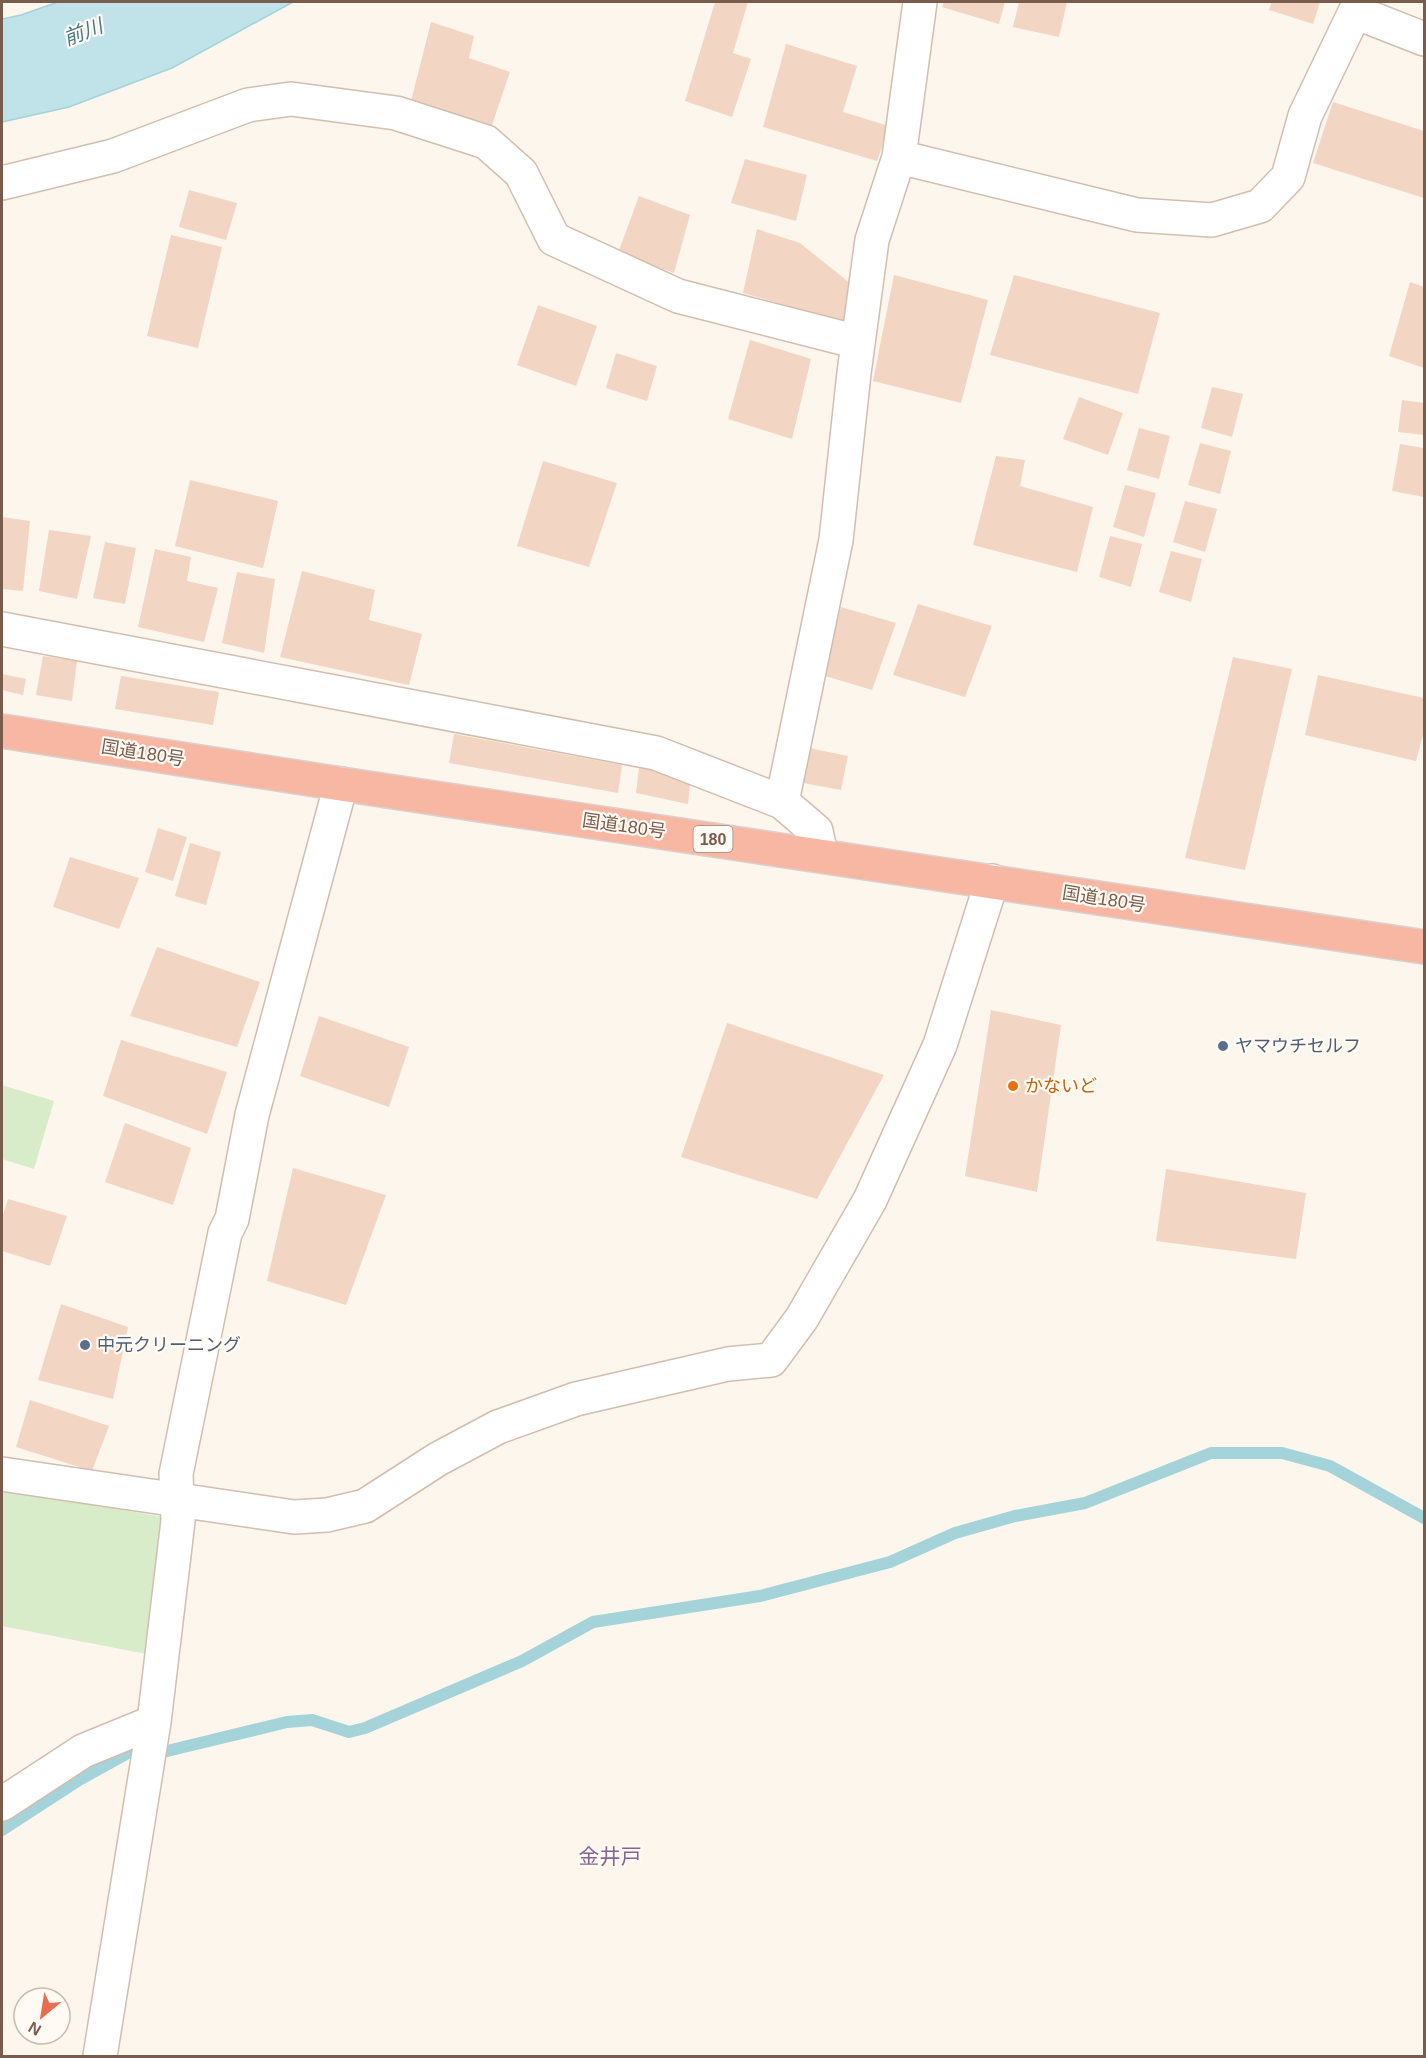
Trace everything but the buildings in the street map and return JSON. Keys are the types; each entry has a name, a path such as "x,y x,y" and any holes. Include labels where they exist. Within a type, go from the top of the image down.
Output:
{"highway":[{"name":"国道180号","path":"2,731 1425,947"}],"street":[{"path":"782,802 836,540 872,240 899,157 920,2"},
{"path":"899,157 1137,215 1212,220 1260,206 1288,177 1305,116 1355,12 1425,39"},
{"path":"2,183 113,156 248,105 291,99 396,113 486,142 521,173 554,239 678,296 858,342"},
{"path":"2,629 656,753 782,802 816,831 821,855"},
{"path":"100,2056 150,1742 178,1521 176,1474 225,1233 232,1219 252,1114 341,784"},
{"path":"2,1474 294,1517 327,1515 365,1506 438,1459 498,1427 576,1399 728,1364 771,1360 802,1318 870,1200 940,1045 992,881"},
{"path":"2,1804 82,1751 150,1742"}],"green space":[{"path":"2,1085 54,1101 34,1169 2,1159"},
{"path":"2,1490 164,1517 146,1654 2,1626"}],"water":[{"name":"前川","path":"58,2 293,2 172,68 69,107 2,122 2,19"}],"waterway":[{"path":"2,1830 79,1780 135,1749 163,1752 287,1722 312,1720 349,1732 365,1728 522,1661 593,1622 760,1596 890,1562 955,1533 1015,1516 1085,1503 1211,1453 1282,1453 1330,1466 1424,1518"}],"place":[{"name":"ヤマウチセルフ","path":"1223,1046"},
{"name":"かないど","path":"1013,1086"},
{"name":"中元クリーニング","path":"85,1345"}],"district":[{"name":"金井戸","path":"610,1857"}]}
